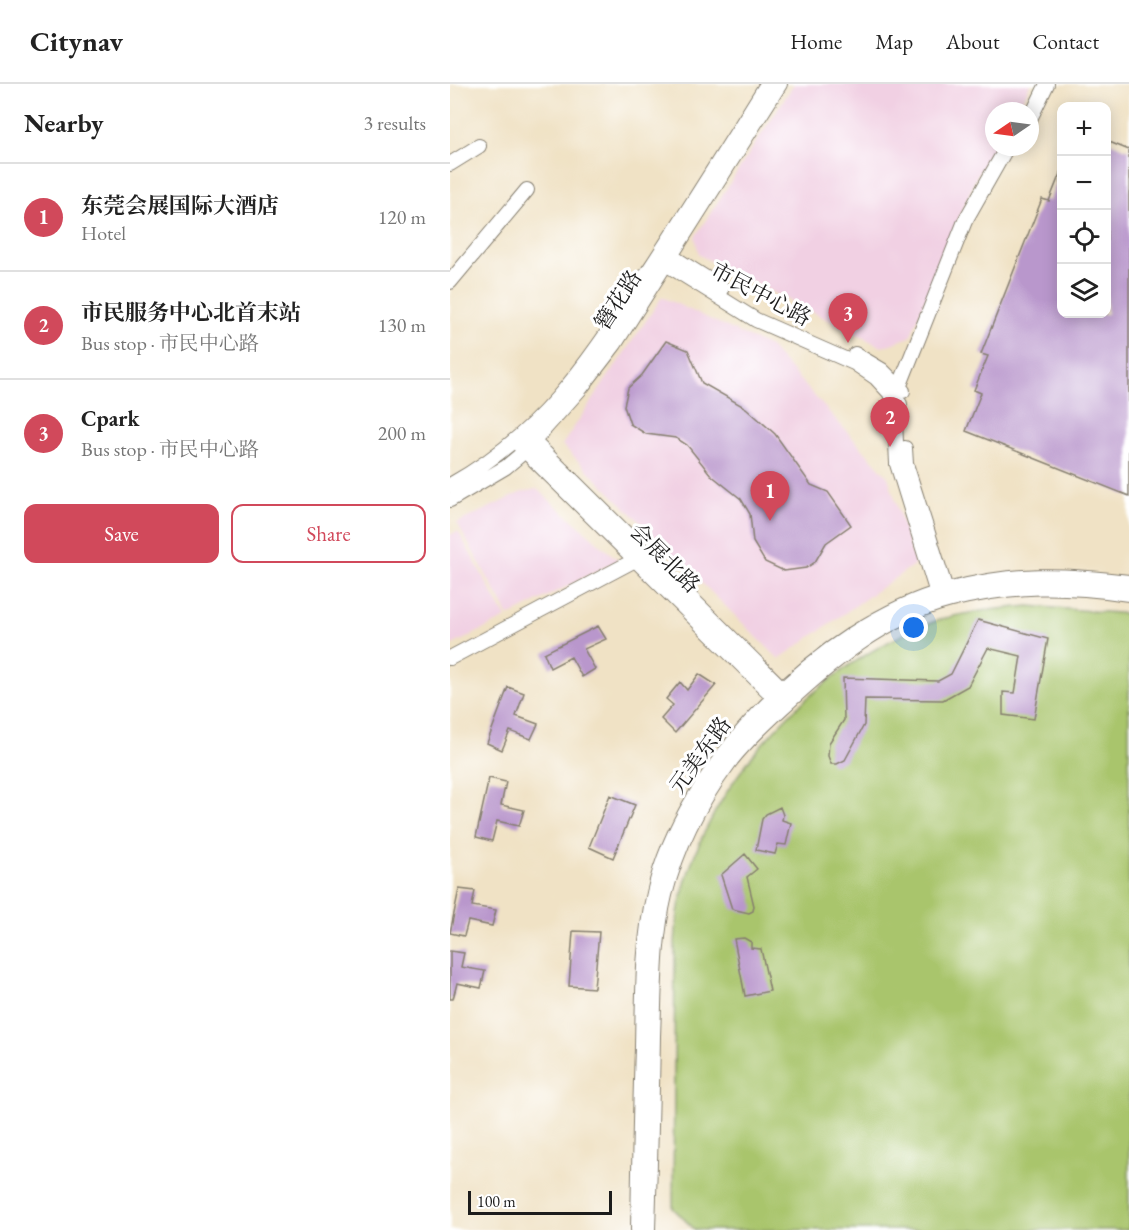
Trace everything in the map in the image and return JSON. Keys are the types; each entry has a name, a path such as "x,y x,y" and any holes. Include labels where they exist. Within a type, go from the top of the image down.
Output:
{"street":[{"name":"簪花路","path":"450,500 506,467 525,442 615,344 766,84"},
{"name":"簪花路","path":"664,257 780,84"},
{"path":"1028,102 1035,84"},
{"path":"1038,102 1047,84"},
{"path":"450,164 479,146"},
{"path":"943,597 897,464 900,396 966,221 1002,156"},
{"path":"900,396 971,225 1011,156"},
{"path":"450,282 527,190"},
{"name":"市民中心路","path":"664,257 756,320 854,363 900,396"},
{"name":"簪花路","path":"450,485 525,442"},
{"name":"会展北路","path":"525,442 637,559 784,698"},
{"name":"会展北路","path":"525,442 784,698"},
{"path":"450,658 637,559"},
{"name":"元美东路","path":"648,1230 655,979 657,946 665,895 684,839 729,762 826,652 884,615 943,597 1035,574 1129,582"},
{"name":"元美东路","path":"943,597 1037,586 1129,594"},
{"name":"元美东路","path":"638,1230 643,979 654,891 673,835 701,783 720,755 784,698"}],"shaded area":[{"path":"794,84 1030,84 1022,102 985,102 985,156 991,156 977,175 910,337 882,347 699,255 695,237"},
{"path":"662,297 770,347 888,477 915,564 779,659 562,445"},
{"path":"537,489 618,560 509,616 457,523 522,492"},
{"path":"458,531 506,618 450,646 450,535"}],"green space":[{"path":"1029,606 1129,614 1129,1230 695,1230 673,1208 675,943 680,902 694,856 715,812 742,770 774,731 810,696 850,665 892,640 936,621 994,609"}],"building":[{"path":"1111,143 1129,150 1129,496 966,431 981,393 974,390 988,356 981,354 1042,199 1049,201 1057,181 1057,318 1111,318"},
{"path":"666,341 688,350 702,383 746,408 775,434 811,485 828,492 851,525 826,543 815,562 806,568 784,571 765,562 753,542 750,514 741,499 711,475 687,445 676,438 646,434 630,424 624,406 628,388 642,375"},
{"path":"978,620 1048,639 1034,719 1003,715 1003,692 1015,693 1021,656 988,648 968,686 943,700 865,699 864,725 845,760 831,764 828,756 829,743 844,720 843,678 938,681 951,674"},
{"path":"598,626 606,639 584,649 595,669 582,677 571,657 550,668 544,653"},
{"path":"699,674 716,685 675,733 661,719 673,705 666,699 680,682 687,690"},
{"path":"508,687 524,693 516,716 538,724 531,739 510,731 502,750 487,743"},
{"path":"489,778 506,782 501,805 524,810 519,826 497,821 492,841 476,837"},
{"path":"610,795 635,805 613,858 589,847"},
{"path":"780,807 782,820 791,823 786,845 778,844 775,854 756,850 762,819 766,814"},
{"path":"745,854 757,869 747,877 754,906 753,911 749,913 732,909 721,875"},
{"path":"459,889 475,891 472,906 496,910 492,926 468,921 464,936 450,933"},
{"path":"573,931 599,932 594,988 569,986"},
{"path":"744,938 751,942 751,948 761,949 770,991 745,996 734,939"},
{"path":"450,951 464,953 461,967 485,971 481,988 457,983 453,999 450,999"}],"place":[{"name":"Cpark","path":"848,343"},
{"name":"市民服务中心北首末站","path":"890,447"},
{"name":"东莞会展国际大酒店","path":"770,521"}]}
